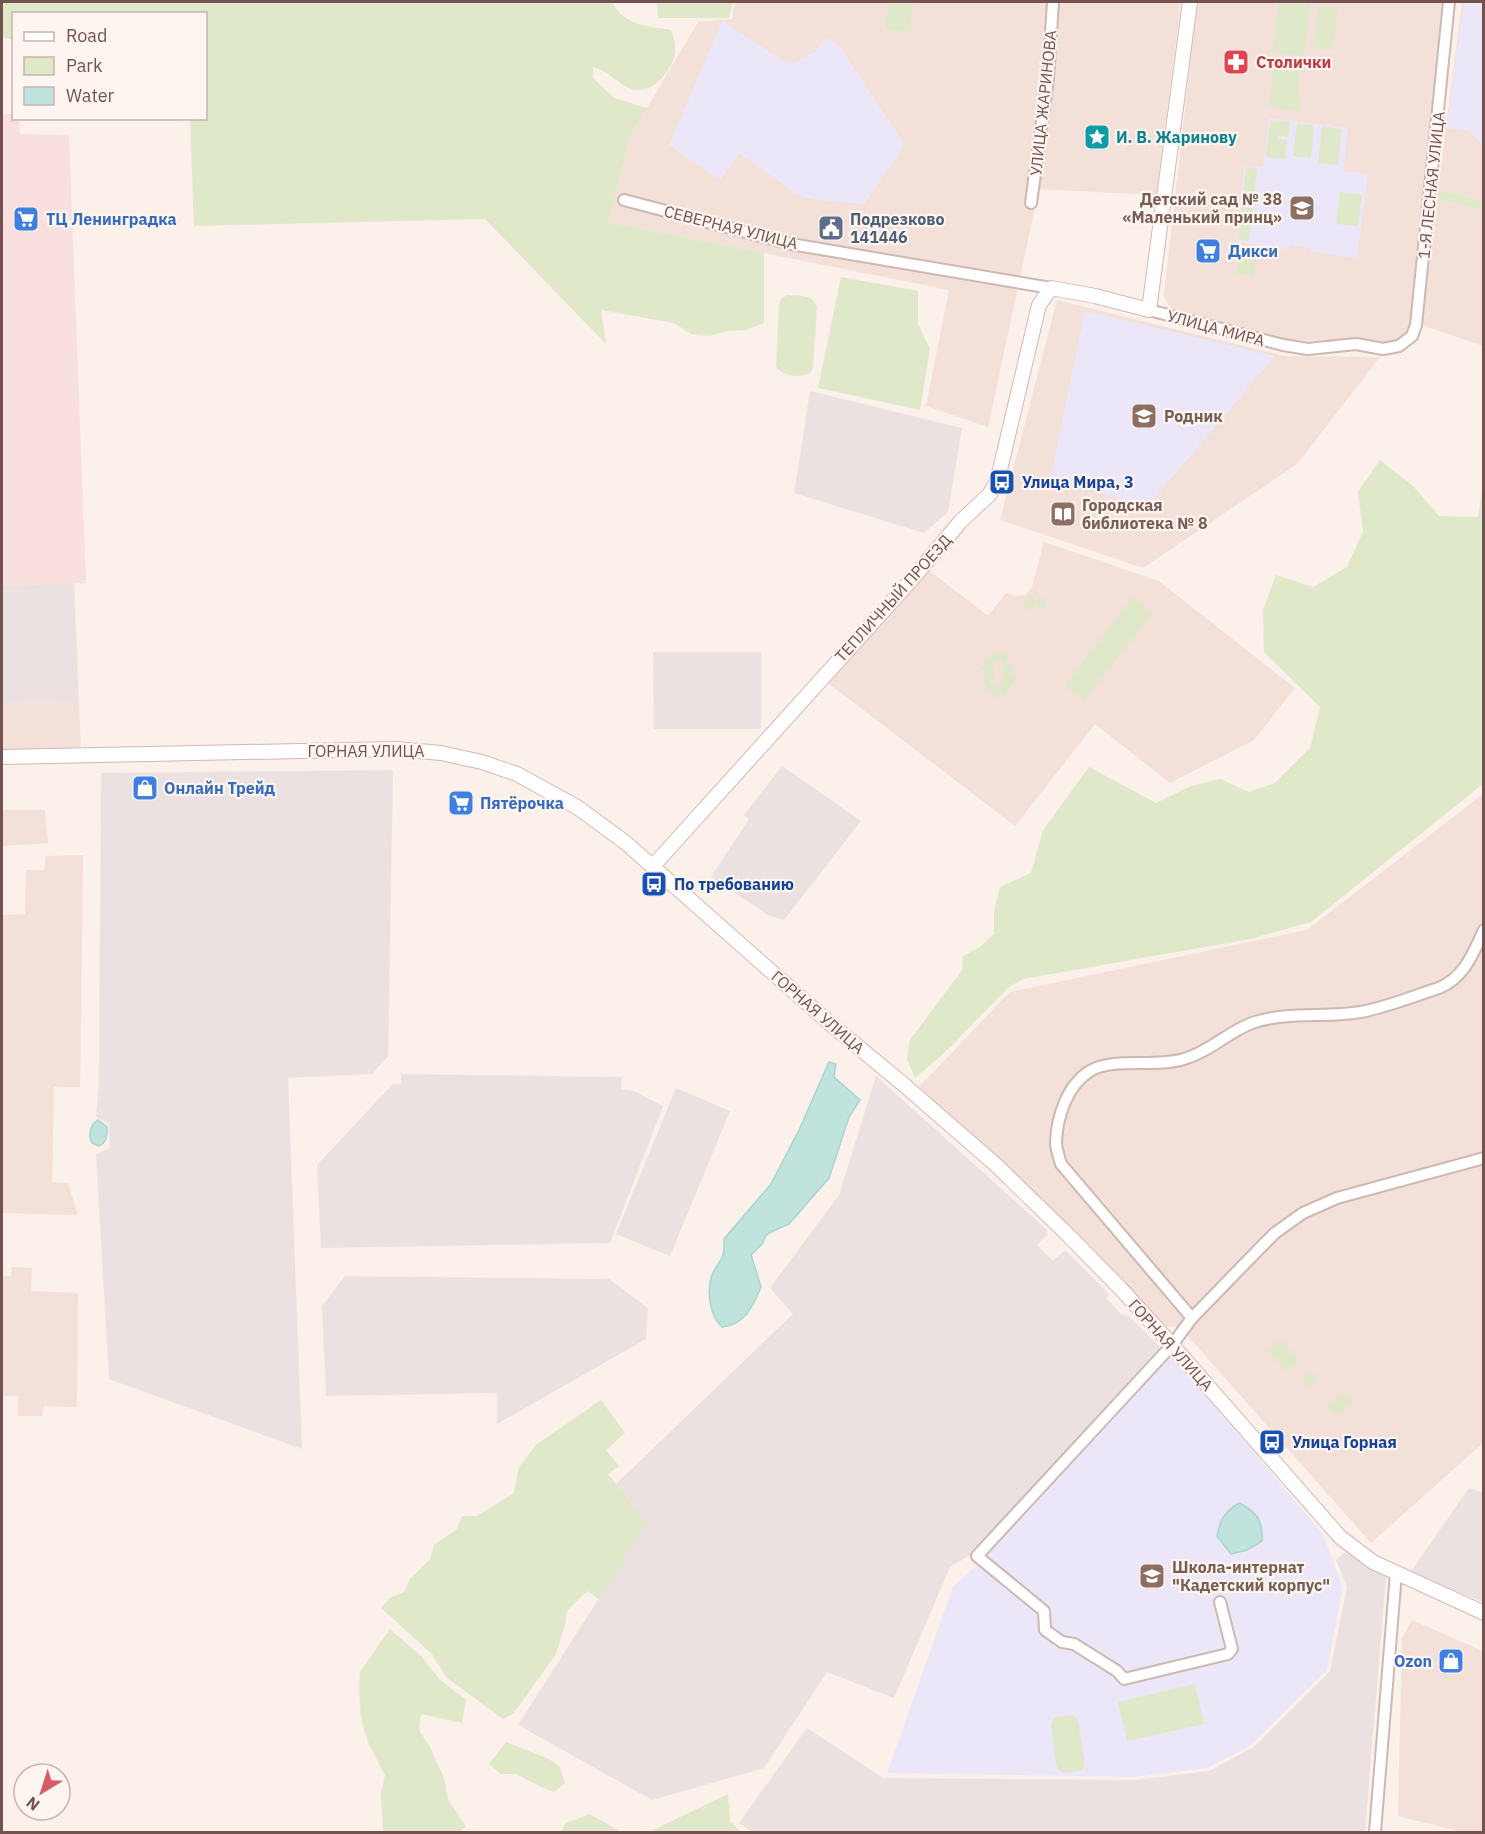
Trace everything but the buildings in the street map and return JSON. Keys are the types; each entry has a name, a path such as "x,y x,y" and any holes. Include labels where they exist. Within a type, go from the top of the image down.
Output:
{"street":[{"name":"УЛИЦА ЖАРИНОВА","path":"1031,203 1048,78 1053,2"},
{"path":"1149,310 1190,2"},
{"name":"1-Я ЛЕСНАЯ УЛИЦА","path":"1383,349 1399,346 1412,336 1416,325 1449,2"},
{"name":"СЕВЕРНАЯ УЛИЦА","path":"624,200 791,244 1051,288"},
{"name":"УЛИЦА МИРА","path":"1051,288 1095,296 1283,345 1308,348 1356,344 1383,349"},
{"name":"ТЕПЛИЧНЫЙ ПРОЕЗД","path":"653,866 912,579 961,521 989,495 997,482 1039,305 1051,288"},
{"name":"ГОРНАЯ УЛИЦА","path":"2,757 396,749 441,753 498,767 544,787 577,807 653,866 834,1027 996,1165 1121,1288 1340,1537 1373,1562 1484,1613"},
{"path":"1192,1318 1061,1164 1056,1144 1068,1094 1090,1071 1105,1064 1162,1064 1186,1059 1232,1032 1254,1023 1293,1016 1361,1012 1439,988 1451,983 1462,972 1484,930"},
{"path":"1220,1602 1232,1649 1228,1654 1124,1678 1117,1671 1074,1644 1062,1642 1044,1630 1044,1611 977,1556 1172,1345 1192,1318 1275,1233 1303,1213 1337,1198 1484,1158"},
{"path":"1375,1833 1396,1573"}],"shaded area":[{"path":"735,2 1181,2 1156,195 1039,189 988,427 926,406 949,290 608,222 631,135 698,22 732,19"},
{"path":"1197,2 1442,2 1411,320 1407,332 1397,340 1390,344 1363,340 1284,341 1174,310 1168,304 1164,295"},
{"path":"1462,2 1483,2 1483,201 1438,190"},
{"path":"1463,2 1483,2 1483,145 1469,131 1447,128"},
{"path":"722,21 790,65 816,51 826,37 840,47 905,145 864,204 815,200 798,195 739,153 720,180 669,145"},
{"path":"2,114 12,114 12,120 19,120 20,134 69,135 86,583 2,586"},
{"name":"Детский сад № 38 «Маленький принц»","path":"1269,118 1348,128 1343,171 1368,174 1357,258 1313,252 1309,248 1291,245 1287,249 1237,242 1244,165 1263,167"},
{"path":"1437,199 1483,210 1483,346 1422,325"},
{"path":"1057,300 1284,356 1380,357 1297,464 1143,568 1000,520"},
{"name":"Родник","path":"1085,311 1275,356 1146,508 1051,476"},
{"path":"810,391 962,428 948,512 924,533 794,493"},
{"path":"1044,542 1159,581 1295,688 1254,740 1170,783 1095,724 1015,826 828,683 926,568 988,616 1006,593 1016,596 1026,595 1032,587"},
{"path":"74,583 79,702 2,703 2,586"},
{"path":"653,652 761,652 761,729 654,729"},
{"path":"79,702 81,752 2,753 2,703"},
{"path":"782,766 861,821 784,920 768,915 711,877 749,819 744,815"},
{"path":"393,770 388,1056 372,1074 288,1078 302,1449 109,1379 96,1154 110,1148 109,1124 96,1117 99,1085 101,773"},
{"path":"1483,794 1483,1443 1371,1543 1179,1326 1166,1327 1095,1251 919,1087 1010,992 1307,930"},
{"path":"2,810 45,810 48,843 2,846"},
{"path":"83,855 80,1087 54,1087 52,1182 68,1183 78,1215 2,1213 2,915 25,914 26,870 44,870 46,856"},
{"path":"401,1074 622,1077 621,1089 634,1091 663,1106 610,1243 321,1248 317,1165 393,1084 401,1084"},
{"path":"876,1076 1046,1229 1048,1234 1037,1245 1053,1261 1065,1250 1109,1294 1106,1298 1121,1314 1129,1316 1160,1347 972,1554 950,1567 894,1698 827,1672 764,1768 652,1800 518,1725 647,1523 616,1484 793,1314 770,1288 839,1195"},
{"path":"676,1088 730,1111 670,1256 616,1234"},
{"path":"12,1267 32,1268 31,1291 78,1293 77,1407 44,1406 42,1416 18,1416 18,1396 2,1396 2,1276 11,1276"},
{"path":"345,1276 609,1279 648,1308 646,1339 497,1424 497,1393 326,1396 322,1306"},
{"name":"Школа-интернат \"Кадетский корпус\"","path":"1171,1354 1323,1534 1343,1587 1327,1670 1251,1745 1208,1768 1135,1777 887,1773 953,1587 977,1565"},
{"path":"1469,1488 1483,1493 1483,1602 1410,1573"},
{"path":"1345,1552 1386,1577 1365,1832 752,1832 739,1823 807,1728 883,1778 1136,1780 1209,1771 1254,1747 1330,1671 1347,1587 1336,1560"},
{"path":"1412,1620 1483,1651 1483,1832 1462,1832 1398,1816 1402,1639"}],"green space":[{"path":"2,2 612,2 617,10 630,21 671,30 675,50 673,60 665,75 646,89 629,88 604,71 593,67 593,78 614,98 647,108 631,135 608,222 764,253 764,323 746,330 727,331 710,336 691,334 674,323 601,310 606,344 485,219 194,226 190,120 207,120 207,12 12,12 12,40 2,37"},
{"path":"657,2 733,2 729,18 658,18"},
{"path":"888,2 913,2 910,32 885,29"},
{"path":"1279,2 1311,2 1304,56 1272,52"},
{"path":"1318,6 1338,9 1333,50 1313,48"},
{"path":"1275,57 1307,61 1298,80 1300,111 1269,107"},
{"path":"1270,120 1290,122 1288,137 1277,136 1277,139 1287,140 1285,159 1266,157"},
{"path":"1297,123 1314,125 1311,158 1293,156"},
{"path":"1322,126 1342,129 1338,165 1318,163"},
{"path":"1246,167 1257,168 1253,202 1242,200"},
{"path":"1438,190 1483,201 1483,210 1437,199"},
{"path":"1340,192 1362,195 1358,226 1336,224"},
{"path":"1242,207 1253,208 1249,241 1238,240"},
{"path":"1239,257 1256,259 1254,276 1237,274"},
{"path":"841,277 918,291 918,324 930,349 920,410 818,388"},
{"path":"788,295 808,298 817,306 813,368 810,373 801,376 786,374 776,366 779,303"},
{"path":"1380,460 1413,486 1439,516 1478,517 1483,485 1483,784 1311,922 1250,939 1023,979 1009,987 942,1055 915,1078 907,1059 910,1040 962,970 963,956 980,947 994,934 994,911 1000,887 1031,873 1043,830 1089,767 1156,803 1191,786 1220,779 1249,792 1275,783 1310,748 1320,707 1264,652 1263,610 1276,575 1313,587 1347,567 1363,532 1358,492"},
{"path":"1034,592 1037,594 1034,599 1037,601 1040,597 1047,602 1042,609 1035,603 1029,611 1023,606"},
{"path":"1133,597 1152,613 1084,701 1065,686"},
{"path":"994,651 998,654 1000,651 1009,658 1006,662 1014,668 1010,674 1016,678 1003,696 1000,694 997,698 985,689 988,685 982,680 987,673 981,668","holes":["998,659 1004,664 1001,672 1005,675 999,688 991,682 996,675 992,667"]},
{"path":"1280,1339 1299,1360 1286,1371 1268,1351"},
{"path":"1311,1371 1319,1380 1309,1388 1302,1379"},
{"path":"1344,1392 1352,1401 1336,1416 1328,1406"},
{"path":"601,1400 625,1433 606,1450 619,1466 608,1474 647,1523 599,1599 587,1591 567,1611 556,1654 514,1713 503,1719 446,1677 432,1654 381,1608 390,1598 404,1592 410,1579 430,1559 434,1545 457,1529 462,1516 477,1516 514,1493 519,1467 537,1444"},
{"path":"390,1629 421,1656 439,1679 466,1700 462,1723 421,1714 419,1730 430,1747 444,1778 448,1799 466,1827 458,1832 383,1832 381,1794 385,1775 368,1742 361,1719 359,1688 360,1672"},
{"path":"1195,1684 1204,1724 1127,1741 1118,1702"},
{"path":"1073,1715 1078,1720 1085,1766 1080,1771 1063,1773 1057,1769 1051,1724 1055,1717"},
{"path":"506,1742 549,1759 560,1767 565,1783 554,1792 516,1774 501,1774 489,1764"},
{"path":"728,1794 730,1821 741,1832 649,1832"},
{"path":"590,1814 621,1832 561,1832 566,1823"}],"water":[{"path":"829,1062 836,1064 834,1077 860,1100 849,1117 829,1178 789,1224 767,1234 762,1244 751,1255 761,1287 747,1313 737,1323 722,1327 712,1311 709,1291 713,1272 724,1252 724,1239 771,1184 800,1128"},
{"path":"98,1120 107,1127 105,1141 99,1146 92,1143 90,1137 90,1130"},
{"path":"1239,1503 1258,1518 1262,1541 1247,1550 1231,1554 1217,1536 1224,1516"}],"place":[{"name":"Столички","path":"1236,62"},
{"name":"И. В. Жаринову","path":"1097,137"},
{"name":"Детский сад № 38 «Маленький принц»","path":"1302,208"},
{"name":"ТЦ Ленинградка","path":"26,219"},
{"name":"Подрезково 141446","path":"831,228"},
{"name":"Дикси","path":"1208,251"},
{"name":"Родник","path":"1144,416"},
{"name":"Улица Мира, 3","path":"1002,482"},
{"name":"Городская библиотека № 8","path":"1063,514"},
{"name":"Онлайн Трейд","path":"145,788"},
{"name":"Пятёрочка","path":"461,803"},
{"name":"По требованию","path":"654,884"},
{"name":"Улица Горная","path":"1272,1442"},
{"name":"Школа-интернат \"Кадетский корпус\"","path":"1152,1576"},
{"name":"Ozon","path":"1451,1661"}]}
